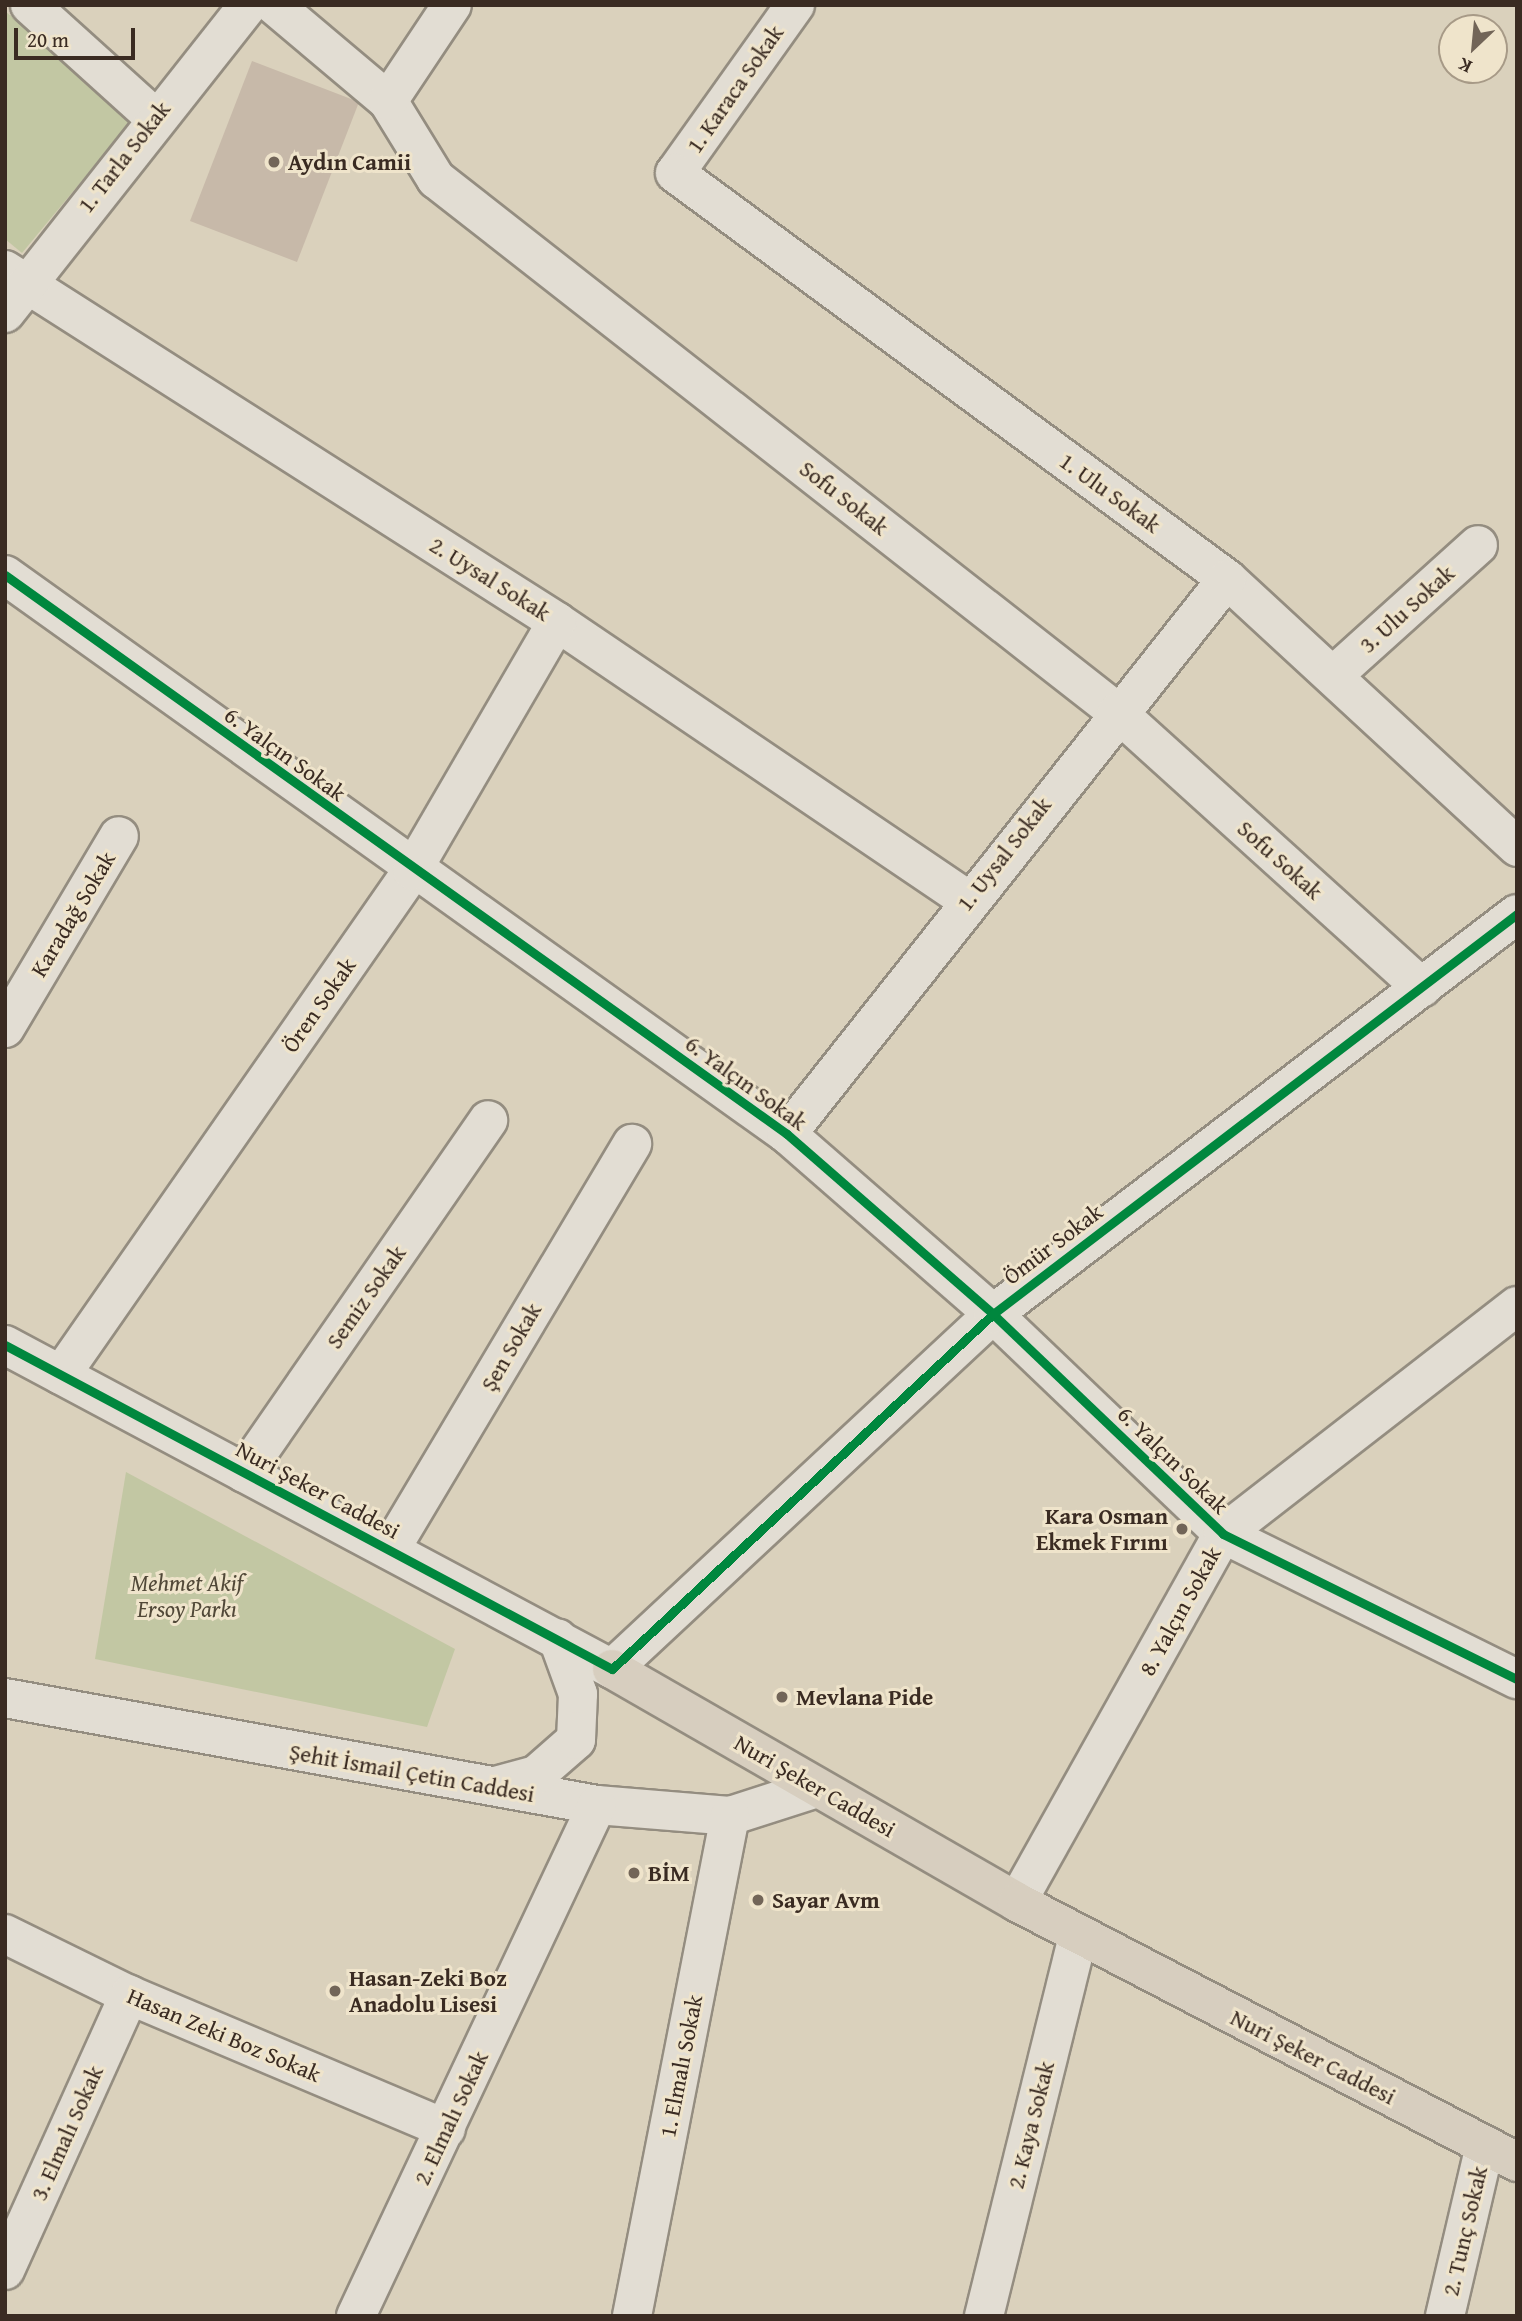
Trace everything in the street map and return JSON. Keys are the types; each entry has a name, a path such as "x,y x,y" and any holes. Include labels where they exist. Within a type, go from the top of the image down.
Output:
{"main road":[{"name":"Nuri Şeker Caddesi","path":"612,1669 1017,1902 1501,2154"}],"street":[{"path":"30,5 154,117"},
{"name":"1. Tarla Sokak","path":"12,289 247,5"},
{"name":"Sofu Sokak","path":"274,5 387,102 436,178 1117,712 1422,988"},
{"path":"387,102 452,5"},
{"name":"1. Karaca Sokak","path":"675,173 794,5"},
{"name":"1. Ulu Sokak","path":"675,173 1227,579 1336,673 1517,848"},
{"name":"2. Uysal Sokak","path":"12,289 557,622 967,900"},
{"name":"3. Ulu Sokak","path":"1336,673 1478,545"},
{"name":"6. Yalçın Sokak","path":"5,575 412,871 787,1134 993,1314 1223,1534 1511,1669"},
{"name":"1. Uysal Sokak","path":"787,1134 967,900 1227,579"},
{"name":"Ören Sokak","path":"61,1376 412,871 557,622"},
{"name":"Karadağ Sokak","path":"5,1028 119,836"},
{"name":"Ömür Sokak","path":"612,1669 993,1314 1517,914"},
{"name":"Semiz Sokak","path":"244,1473 488,1120"},
{"name":"Şen Sokak","path":"390,1550 632,1144"},
{"name":"8. Yalçın Sokak","path":"1017,1902 1223,1534 1517,1306"},
{"name":"Nuri Şeker Caddesi","path":"5,1345 612,1669"},
{"path":"490,1788 536,1775 576,1740 578,1694 558,1639"},
{"name":"Şehit İsmail Çetin Caddesi","path":"5,1698 490,1788 597,1805 730,1816 817,1788"},
{"name":"2. Elmalı Sokak","path":"356,2316 597,1805"},
{"name":"1. Elmalı Sokak","path":"633,2315 730,1816"},
{"name":"Hasan Zeki Boz Sokak","path":"5,1934 129,1995 446,2129"},
{"name":"2. Kaya Sokak","path":"984,2316 1078,1935"},
{"name":"3. Elmalı Sokak","path":"7,2261 129,1995"},
{"name":"2. Tunç Sokak","path":"1445,2316 1501,2154"}],"green space":[{"path":"5,11 134,118 22,253 5,239"},
{"name":"Mehmet Akif Ersoy Parkı","path":"126,1472 455,1649 427,1727 95,1659"}],"building":[{"name":"Aydın Camii","path":"252,61 359,102 297,262 190,221"}],"cycle path":[{"path":"5,575 787,1134 993,1314 1223,1534 1517,1679"},
{"path":"5,1345 612,1669 993,1314 1517,914"}],"place":[{"name":"Aydın Camii","path":"274,162"},
{"name":"Kara Osman Ekmek Fırını","path":"1182,1529"},
{"name":"Mevlana Pide","path":"782,1697"},
{"name":"BİM","path":"634,1873"},
{"name":"Sayar Avm","path":"758,1900"},
{"name":"Hasan-Zeki Boz Anadolu Lisesi","path":"335,1991"}]}
